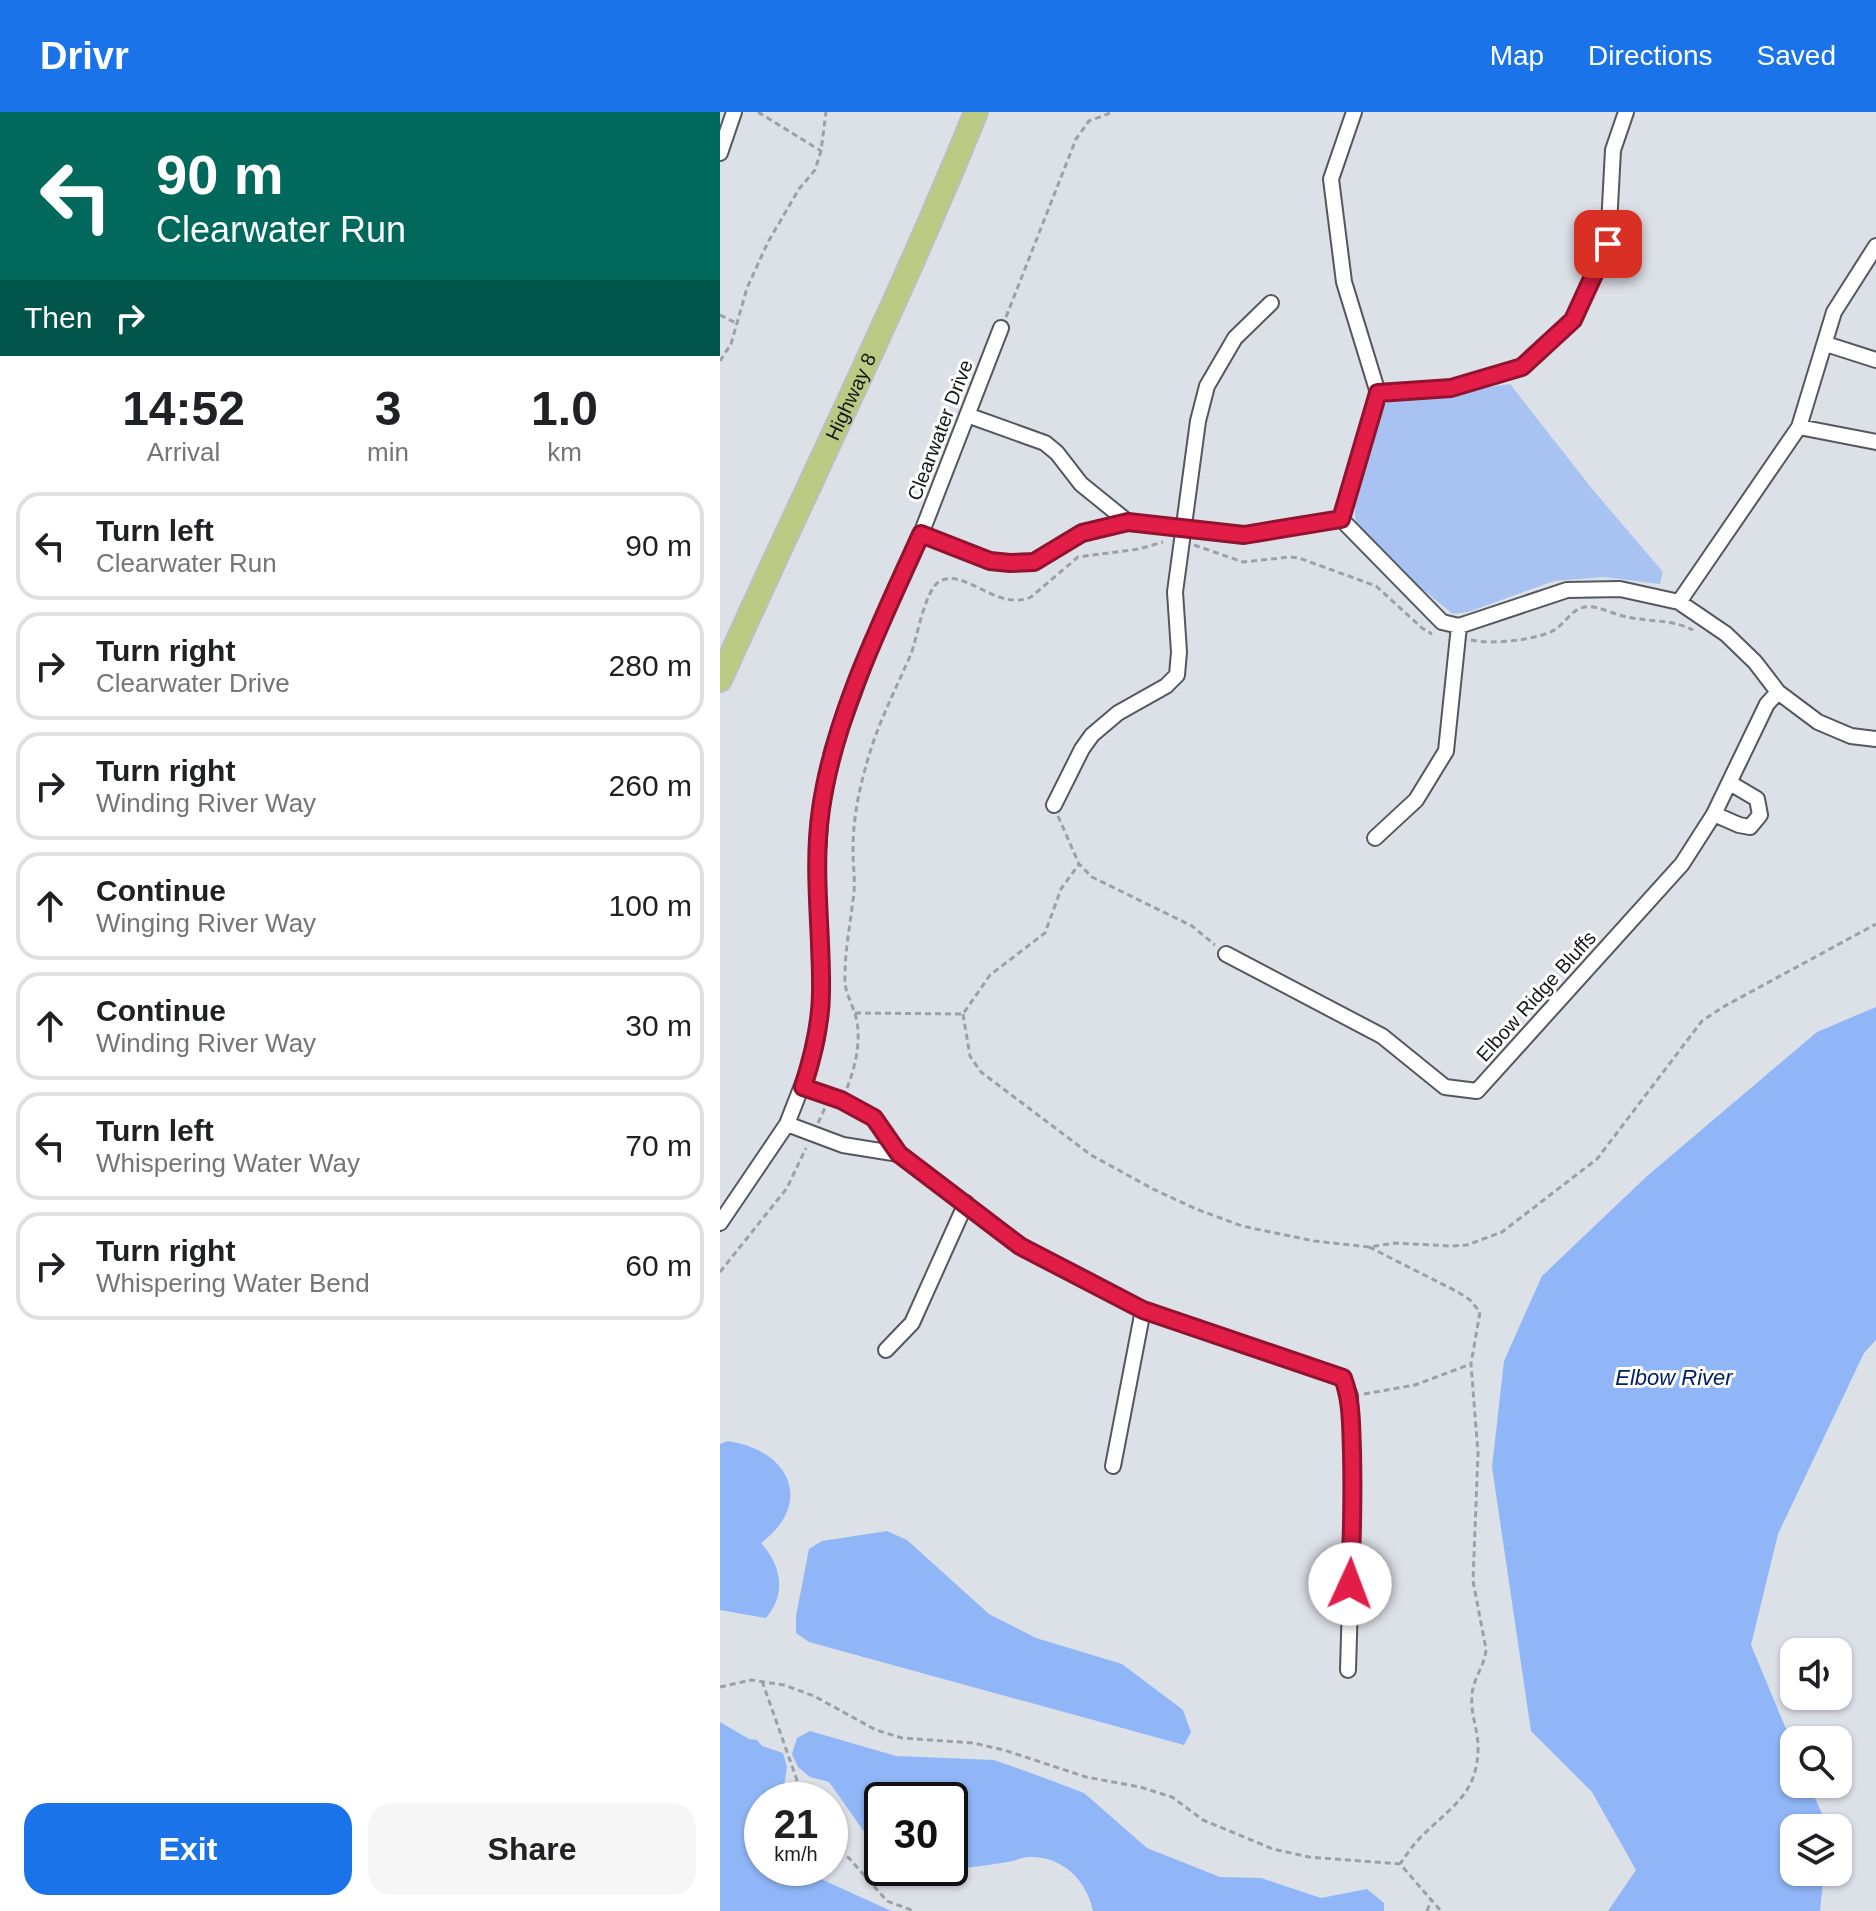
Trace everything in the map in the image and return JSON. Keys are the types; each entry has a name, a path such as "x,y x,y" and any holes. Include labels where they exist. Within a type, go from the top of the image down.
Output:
{"main road":[{"name":"Highway 8","path":"720,680 874,351 976,112"}],"street":[{"path":"720,153 734,112"},
{"path":"1341,519 1378,393 1344,282 1331,179 1354,112"},
{"path":"1378,393 1451,388 1522,367 1573,320 1608,244 1613,150 1626,112"},
{"path":"1679,602 1799,427 1834,312 1876,246"},
{"path":"1054,805 1092,735 1118,713 1166,686 1177,675 1179,652 1175,592 1198,421 1207,386 1235,338 1271,303"},
{"name":"Clearwater Drive","path":"720,1223 787,1124 803,1087 817,1038 821,993 817,865 821,810 832,752 872,643 921,534 1001,328"},
{"path":"1826,344 1876,360"},
{"path":"967,415 1045,443 1057,453 1081,484 1128,522"},
{"path":"1799,427 1876,442"},
{"path":"921,534 990,561 1010,563 1034,562 1082,533 1128,522 1244,535 1341,519"},
{"path":"1341,519 1442,622 1459,626 1567,590 1620,589 1679,602 1744,650 1778,692 1818,722 1851,736 1876,739"},
{"path":"1375,838 1416,800 1446,751 1459,626"},
{"name":"Elbow Ridge Bluffs","path":"1226,954 1382,1036 1445,1087 1477,1091 1682,864 1714,814 1767,704 1778,692"},
{"path":"1714,814 1744,827 1750,827 1760,815 1757,799 1730,783"},
{"path":"803,1087 841,1100 874,1118 899,1154 1020,1246 1143,1310 1343,1378 1350,1396 1353,1499 1348,1670"},
{"path":"787,1124 843,1145 899,1154"},
{"path":"886,1350 912,1323 966,1203"},
{"path":"1113,1466 1143,1310"}],"path":[{"path":"758,112 821,151"},
{"path":"720,361 731,344 747,288 768,242 799,189 815,170 826,112"},
{"path":"1001,328 1076,139 1089,121 1110,113"},
{"path":"720,315 736,323"},
{"path":"1054,805 1079,864 1103,885 1192,926 1226,954"},
{"path":"1079,864 1061,889 1045,933 990,975 963,1014 974,1065 1091,1155 1122,1173 1196,1209 1242,1226 1278,1235 1369,1247 1470,1300 1480,1312 1471,1364 1478,1453 1473,1581 1486,1649 1485,1660 1475,1677 1471,1699 1478,1754 1473,1780 1464,1797 1420,1837 1400,1864"},
{"path":"1369,1247 1383,1243 1435,1247 1467,1245 1515,1224 1606,1149 1702,1021 1876,924"},
{"path":"855,1013 963,1014"},
{"path":"720,1272 787,1188 823,1110 841,1100"},
{"path":"1350,1396 1415,1385 1471,1364"},
{"path":"720,1687 739,1680 784,1685 814,1696 876,1730 902,1738 973,1743 1086,1777 1140,1787 1172,1797 1203,1820 1273,1849 1309,1857 1400,1864 1441,1911"},
{"path":"762,1681 798,1782"},
{"path":"848,1857 887,1901 914,1911"},
{"path":"1427,1911 1431,1901"}],"shaded area":[{"path":"1510,384 1593,490 1663,572 1660,584 1604,577 1554,581 1468,612 1453,614 1362,533 1357,525 1355,498 1384,405 1392,400"}],"water":[{"name":"Elbow River","path":"1876,1007 1876,1340 1864,1353 1778,1534 1751,1645 1785,1726 1780,1726 1780,1798 1815,1798 1822,1814 1780,1814 1780,1886 1823,1886 1820,1911 1608,1911 1636,1870 1592,1792 1531,1731 1492,1467 1504,1361 1542,1276 1646,1177 1817,1032"},
{"path":"728,1441 749,1446 766,1455 779,1466 788,1480 790,1495 787,1511 778,1527 761,1543 773,1560 779,1579 777,1599 766,1618 720,1610 720,1444"},
{"path":"887,1531 907,1540 989,1614 1036,1638 1122,1664 1183,1710 1191,1732 1184,1745 809,1642 796,1633 796,1616 809,1549 822,1541"},
{"path":"720,1722 749,1739 757,1740 762,1746 783,1753 787,1767 785,1782 744,1782 744,1886 836,1886 891,1911 720,1911"},
{"path":"810,1731 896,1756 994,1760 1084,1793 1147,1848 1220,1877 1261,1878 1321,1898 1367,1889 1384,1903 1384,1911 1093,1911 1080,1881 1064,1867 1045,1858 1027,1857 968,1867 968,1782 864,1782 864,1832 848,1809 848,1782 829,1782 810,1777 798,1767 792,1754 797,1738"}],"route":[{"path":"1350,1584 1353,1499 1351,1412 1350,1396 1343,1378 1143,1310 1020,1246 899,1154 874,1118 841,1100 803,1087 817,1038 821,993 817,865 821,810 832,752 872,643 921,534 990,561 1010,563 1034,562 1082,533 1128,522 1244,535 1341,519 1378,393 1451,388 1522,367 1573,320 1608,244"}]}
